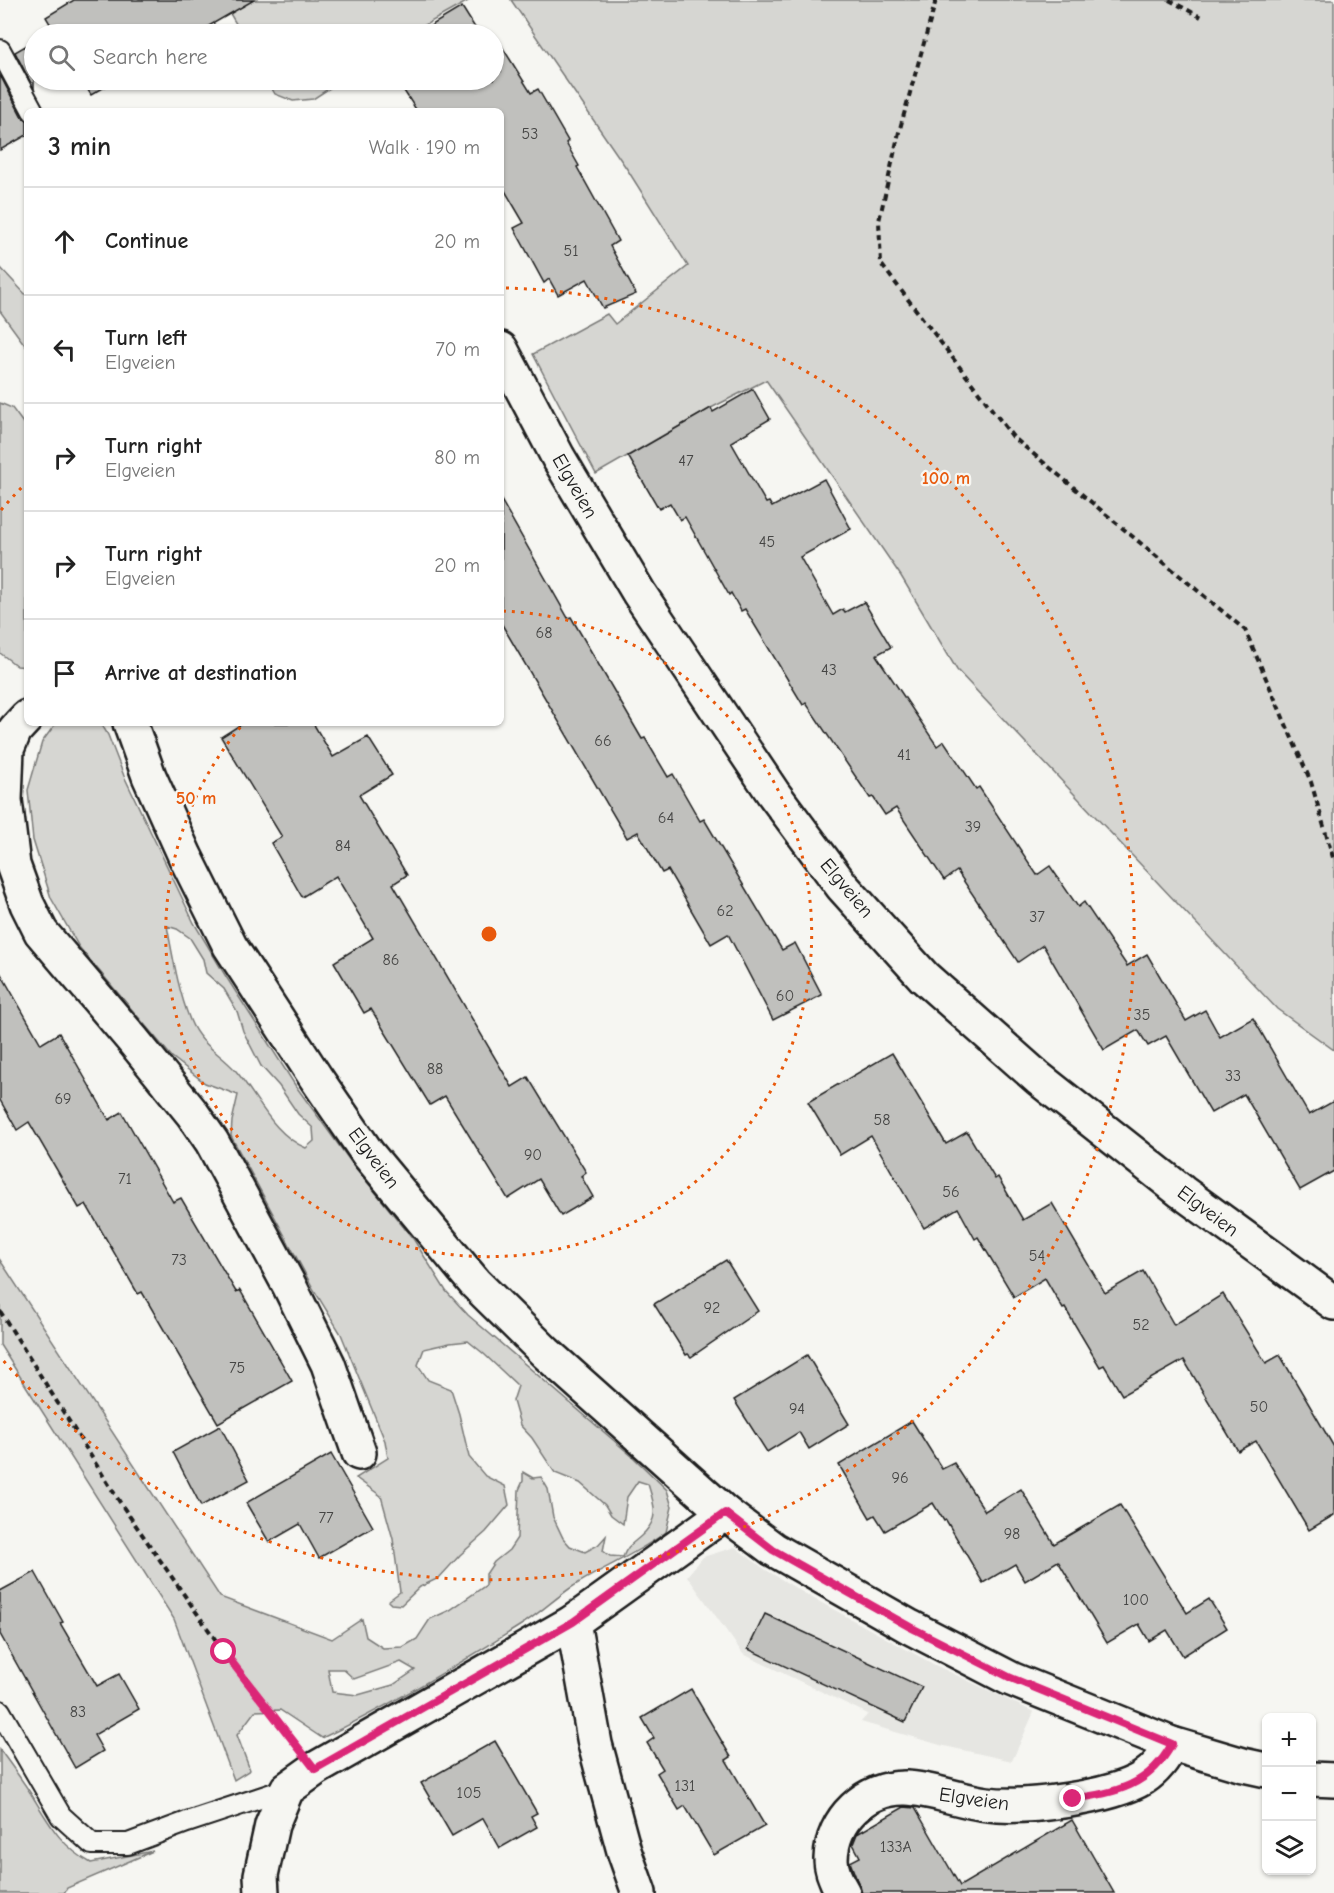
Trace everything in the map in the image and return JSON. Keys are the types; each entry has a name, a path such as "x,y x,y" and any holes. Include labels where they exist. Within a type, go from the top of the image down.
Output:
{"street":[{"name":"Elgveien","path":"504,355 558,457 639,593 773,793 842,886 924,977 1038,1078 1182,1192 1334,1303"},
{"path":"24,720 15,730 7,749 5,800 13,865 27,904 40,932 132,1039 192,1113 212,1142 289,1285 328,1364 359,1453"},
{"name":"Elgveien","path":"131,726 149,776 185,856 230,946 316,1078 369,1154 475,1283 546,1353 725,1513 773,1550 910,1627 1011,1678 1172,1744 1262,1769"},
{"path":"262,1893 261,1875 272,1825 286,1790 315,1769 573,1622 725,1513"},
{"path":"573,1622 595,1744 624,1851 639,1893"},
{"name":"Elgveien","path":"843,1893 835,1879 831,1859 834,1843 841,1821 854,1807 869,1797 886,1791 906,1788 988,1804 1013,1806 1100,1795 1125,1787 1144,1777 1156,1768 1172,1744"},
{"path":"1316,1779 1334,1780"}],"lane":[{"path":"0,50 31,108"},
{"path":"0,1711 61,1816 92,1844 128,1845 187,1822 286,1790"}],"path":[{"path":"936,0 899,132 879,221 881,264 1013,437 1245,630 1311,782 1334,861"},
{"path":"1169,0 1201,17"},
{"path":"0,1311 121,1504 224,1652 315,1769"}],"shaded area":[{"path":"222,0 470,0 427,24 236,24"},
{"path":"511,0 1334,0 1334,1050 1277,1009 957,670 901,576 766,380 711,408 596,474 533,354 607,314 615,324 688,266 627,169"},
{"path":"273,90 327,90 313,99 293,101 275,94"},
{"path":"0,267 24,293 24,344 0,311"},
{"path":"0,403 12,408 24,422 24,667 17,666 0,653"},
{"path":"54,726 103,726 194,923 295,1085 351,1162 414,1240 446,1291 468,1315 633,1457 667,1490 672,1507 666,1532 655,1540 572,1587 528,1621 448,1670 322,1738 280,1710 255,1711 237,1735 250,1770 234,1780 174,1619 0,1345 0,1260 220,1597 332,1639 362,1619 366,1637 383,1648 403,1647 417,1639 430,1619 450,1610 486,1585 486,1574 517,1538 519,1490 523,1481 523,1472 533,1478 541,1477 548,1489 553,1517 563,1538 570,1546 585,1552 598,1545 606,1536 603,1551 610,1556 623,1557 628,1548 651,1524 654,1506 648,1484 638,1481 627,1497 623,1524 580,1483 555,1473 532,1438 520,1425 513,1401 518,1386 484,1354 468,1341 424,1349 418,1365 428,1380 451,1389 469,1457 485,1476 505,1486 509,1505 486,1532 439,1578 420,1587 401,1605 391,1604 388,1601 400,1592 393,1539 381,1496 356,1478 388,1458 385,1441 341,1334 314,1290 231,1136 238,1095 205,1083 172,1057 79,947 51,898 33,840 28,790 42,742","holes":["167,926 177,929 190,938 203,959 206,973 224,989 237,1011 243,1031 261,1066 279,1086 298,1114 313,1128 314,1141 306,1148 294,1142 275,1125 236,1071 204,1042 194,1029 179,985","401,1662 415,1670 393,1685 358,1695 332,1692 328,1669 343,1669 354,1679"]},
{"path":"735,1547 766,1570 809,1596 935,1665 1034,1712 1012,1761 940,1745 861,1722 868,1714 743,1654 687,1576 703,1557"},
{"path":"0,1750 57,1834 91,1863 153,1851 67,1888 64,1893 0,1893"}],"building":[{"path":"74,0 254,0 212,24 50,24 46,17"},
{"path":"462,7 473,24 434,24"},
{"path":"24,47 24,70 15,52"},
{"path":"504,50 531,93 538,89 568,141 566,143 579,166 577,167 618,241 610,246 636,294 603,308 587,279 558,295 549,279 544,283 514,228 524,223 504,189 504,108 415,108 403,90 504,90"},
{"path":"0,75 24,119 24,137 0,150"},
{"path":"88,90 100,90 91,95"},
{"path":"753,389 770,419 731,442 766,503 769,502 772,507 824,479 851,529 800,557 833,615 843,609 845,612 864,602 891,647 876,655 937,746 944,741 976,789 979,787 1037,875 1050,866 1078,907 1084,902 1127,966 1147,954 1186,1021 1205,1010 1220,1037 1253,1018 1309,1115 1334,1101 1334,1171 1300,1190 1244,1094 1211,1113 1166,1036 1148,1046 1138,1030 1104,1050 1043,945 1018,962 957,871 944,880 896,808 885,815 873,797 870,798 806,703 803,705 745,609 741,611 731,593 729,595 685,517 680,520 670,503 659,509 628,456 711,408 713,412"},
{"path":"504,505 568,618 571,617 642,739 645,738 668,777 673,774 700,821 704,819 782,950 795,943 822,995 773,1020 728,934 711,944 668,870 662,873 638,832 627,838 504,628"},
{"path":"238,726 315,726 333,757 368,737 392,775 359,795 407,875 393,884 512,1087 528,1077 586,1172 581,1176 593,1197 561,1216 539,1179 508,1199 445,1096 430,1105 371,1009 364,1013 334,962 373,938 336,876 302,897 271,843 282,837 221,737"},
{"path":"0,972 41,1044 59,1033 109,1120 122,1112 173,1202 181,1198 236,1292 240,1290 292,1381 218,1423 142,1292 138,1294 86,1204 79,1208 29,1122 17,1130 0,1100"},
{"path":"892,1053 946,1144 967,1132 995,1179 998,1177 1023,1220 1052,1203 1105,1293 1143,1271 1174,1325 1223,1294 1266,1363 1280,1355 1334,1447 1334,1515 1309,1530 1256,1441 1238,1451 1184,1360 1122,1395 1104,1365 1100,1367 1045,1278 1014,1297 978,1237 975,1239 958,1208 924,1228 871,1136 840,1155 808,1102"},
{"path":"726,1260 758,1311 691,1357 686,1355 654,1304"},
{"path":"807,1355 849,1424 809,1449 799,1432 767,1452 734,1400"},
{"path":"912,1421 942,1469 954,1463 985,1511 1021,1489 1054,1544 1120,1505 1187,1613 1209,1599 1227,1628 1183,1656 1167,1630 1149,1641 1139,1624 1107,1643 1058,1561 1025,1581 1015,1564 983,1583 946,1520 944,1521 933,1503 885,1531 875,1515 870,1518 839,1465"},
{"path":"220,1426 249,1480 201,1506 173,1452"},
{"path":"331,1454 373,1527 319,1558 300,1524 269,1542 246,1503"},
{"path":"35,1572 63,1622 60,1623 97,1686 119,1674 139,1709 94,1735 103,1751 75,1768 0,1634 0,1591"},
{"path":"765,1614 922,1687 905,1722 748,1649"},
{"path":"691,1689 731,1757 726,1760 765,1826 714,1855 685,1806 679,1810 657,1773 663,1769 647,1743 654,1738 642,1718"},
{"path":"495,1741 537,1813 531,1816 537,1827 500,1848 483,1818 452,1836 421,1783"},
{"path":"904,1807 915,1808 960,1886 1072,1820 1114,1893 862,1893 850,1862 860,1857 853,1844 857,1834"}],"route":[{"path":"224,1652 315,1769 573,1622 725,1513 773,1550 910,1627 1011,1678 1172,1744 1156,1768 1144,1777 1125,1787 1100,1795 1073,1799"}]}
